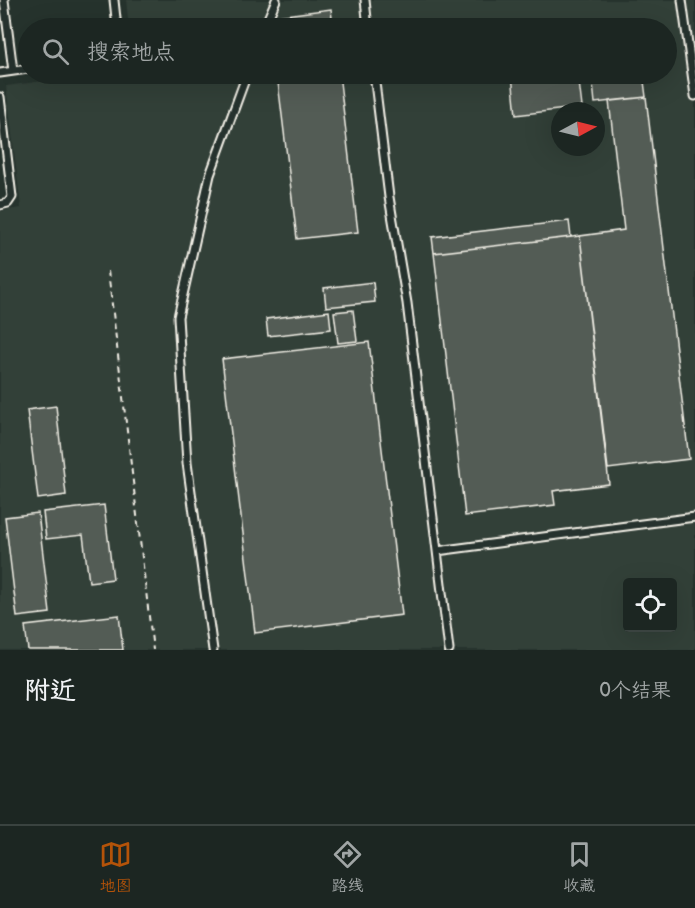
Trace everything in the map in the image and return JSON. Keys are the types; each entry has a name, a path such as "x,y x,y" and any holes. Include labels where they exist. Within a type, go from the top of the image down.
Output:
{"lane":[{"path":"4,0 13,71"},
{"path":"114,0 116,18"},
{"path":"268,18 276,0"},
{"path":"365,0 367,18"},
{"path":"682,0 695,96"},
{"path":"0,73 18,70"},
{"path":"213,650 187,463 178,317 210,175 244,84"},
{"path":"375,84 389,197 407,303 449,650"},
{"path":"0,97 12,197 8,203 0,205"},
{"path":"437,551 695,517"}],"path":[{"path":"108,271 153,650"}],"shaded area":[{"path":"126,0 695,0 695,650 0,650 0,211 21,208 6,86 21,84 677,84 677,18 128,18"}],"building":[{"path":"331,9 332,18 270,18"},
{"path":"278,84 340,84 358,232 297,239"},
{"path":"513,84 579,84 581,102 551,102 551,111 516,115"},
{"path":"593,84 644,84 646,97 595,102"},
{"path":"646,97 689,459 608,469 580,236 624,230 609,101"},
{"path":"569,221 571,237 434,253 432,237"},
{"path":"580,236 609,484 553,491 555,505 465,516 434,253"},
{"path":"373,282 375,302 326,307 324,288"},
{"path":"353,310 357,341 338,343 334,312"},
{"path":"329,311 331,329 268,336 266,319"},
{"path":"369,342 402,615 255,633 222,359"},
{"path":"56,406 66,495 38,499 27,410"},
{"path":"104,505 113,579 89,582 83,535 46,539 43,512"},
{"path":"38,513 50,613 17,617 5,517"},
{"path":"119,615 123,650 28,650 25,626"}]}
